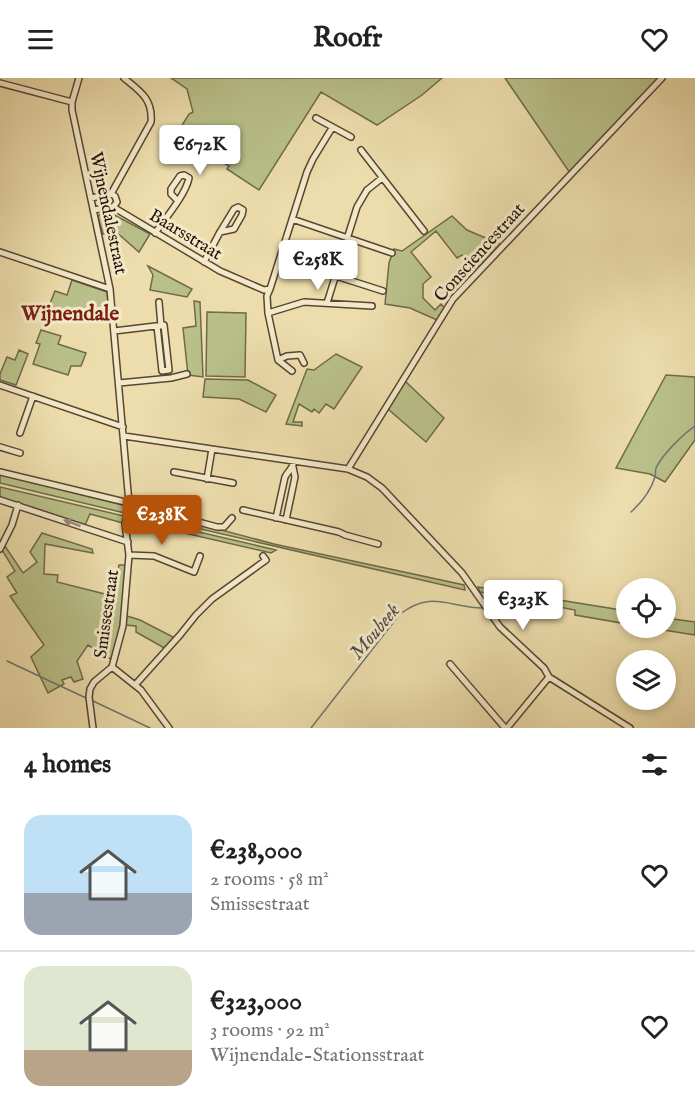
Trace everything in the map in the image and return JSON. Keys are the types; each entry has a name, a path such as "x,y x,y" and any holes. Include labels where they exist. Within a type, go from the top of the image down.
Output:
{"street":[{"name":"Wijnendalestraat","path":"79,78 72,110 110,289 123,427"},
{"path":"111,194 151,122 146,97 124,78"},
{"name":"Consciencestraat","path":"348,469 453,299 663,78"},
{"path":"0,83 72,102"},
{"path":"316,118 351,137"},
{"path":"292,372 278,360 268,313 267,289 310,165 332,128"},
{"path":"361,150 424,231"},
{"path":"327,303 361,198 382,178"},
{"path":"91,198 111,194 115,196 117,202 113,207 93,210"},
{"path":"155,233 177,200"},
{"name":"Baarsstraat","path":"113,207 204,262 242,282 267,289"},
{"path":"204,262 220,232 234,209 238,207 243,210 234,229 220,232"},
{"path":"292,219 392,253"},
{"path":"0,252 110,289"},
{"path":"336,276 384,291"},
{"path":"114,331 159,326 164,325 169,370 162,370 159,326 159,302"},
{"path":"268,313 304,302 372,306"},
{"path":"278,360 295,354 300,355 303,363"},
{"path":"119,383 171,378 187,374"},
{"path":"0,385 123,427"},
{"path":"20,433 33,396"},
{"name":"Smissestraat","path":"123,427 129,504 125,524 129,555 123,626 112,667 135,685 169,728"},
{"path":"124,436 294,464 348,469 367,477 382,488 462,573 500,627 544,668 549,676 630,728"},
{"path":"0,447 20,453"},
{"path":"207,479 212,449"},
{"path":"276,518 285,477 294,464"},
{"path":"286,520 295,477 294,464"},
{"path":"0,472 217,527 224,527 231,518"},
{"path":"174,472 233,483"},
{"path":"0,500 128,542"},
{"path":"0,549 12,525 18,505"},
{"path":"243,510 378,544"},
{"name":"Smissestraat","path":"129,555 154,556 194,572 200,556"},
{"path":"135,685 196,615 222,591 266,560 263,556"},
{"path":"450,664 506,728 549,676"},
{"path":"93,728 90,689 94,682 112,667"}],"green space":[{"path":"171,78 442,78 422,95 377,125 321,92 259,190 227,169 229,166 198,146 202,138 195,134 183,154 169,146 189,114 193,112 187,89"},
{"path":"505,78 663,78 570,173"},
{"path":"107,211 150,234 139,252 115,231 103,234 98,217 102,212"},
{"path":"452,216 467,230 500,244 476,269 462,255 457,258 436,231 411,252 431,277 423,284 423,298 435,310 441,304 445,308 437,320 410,308 385,304 389,263 394,249 402,251"},
{"path":"148,266 192,289 187,297 150,290 153,275"},
{"path":"72,280 107,292 110,323 49,306 55,291 67,295"},
{"path":"194,301 200,302 203,377 188,375 183,328 196,326"},
{"path":"207,312 246,313 245,377 206,376"},
{"path":"41,330 61,336 58,344 86,353 81,366 71,366 68,375 33,364 40,344 36,343"},
{"path":"19,350 28,354 16,385 0,380 7,357 15,360"},
{"path":"336,354 362,367 334,409 326,404 319,413 314,409 312,412 299,404 293,422 302,422 302,426 286,424 307,369 314,370"},
{"path":"666,375 695,377 695,440 665,482 650,474 616,468"},
{"path":"205,379 248,380 276,395 266,412 239,399 203,397"},
{"path":"405,381 444,418 426,442 388,409"},
{"path":"0,474 127,506 125,513 0,483"},
{"path":"0,487 124,516 123,523 90,514 85,525 0,497"},
{"path":"132,506 274,544 464,585 465,590 131,513"},
{"path":"130,516 276,550 271,553 128,520"},
{"path":"42,533 92,549 93,553 45,544 44,574 58,575 57,582 113,596 119,565 126,565 122,616 112,660 88,645 77,661 83,679 74,682 71,677 62,680 64,684 48,693 31,657 44,645 10,596 17,593 7,577 15,571 2,550 5,546 23,573 37,562 30,552"},
{"path":"478,587 616,609 616,622 575,615 575,610 480,592"},
{"path":"127,616 175,638 166,649 136,632 136,626 125,625"},
{"path":"676,619 695,622 695,635 676,632"}],"waterway":[{"name":"Moubeek","path":"631,512 648,491 655,477 656,468 663,457 695,426"},
{"name":"Moubeek","path":"311,728 400,614 411,607 431,601 482,608"},
{"name":"Moubeek","path":"7,661 86,698"},
{"name":"Moubeek","path":"93,701 150,728"}],"district":[{"name":"Wijnendale","path":"70,313"}]}
